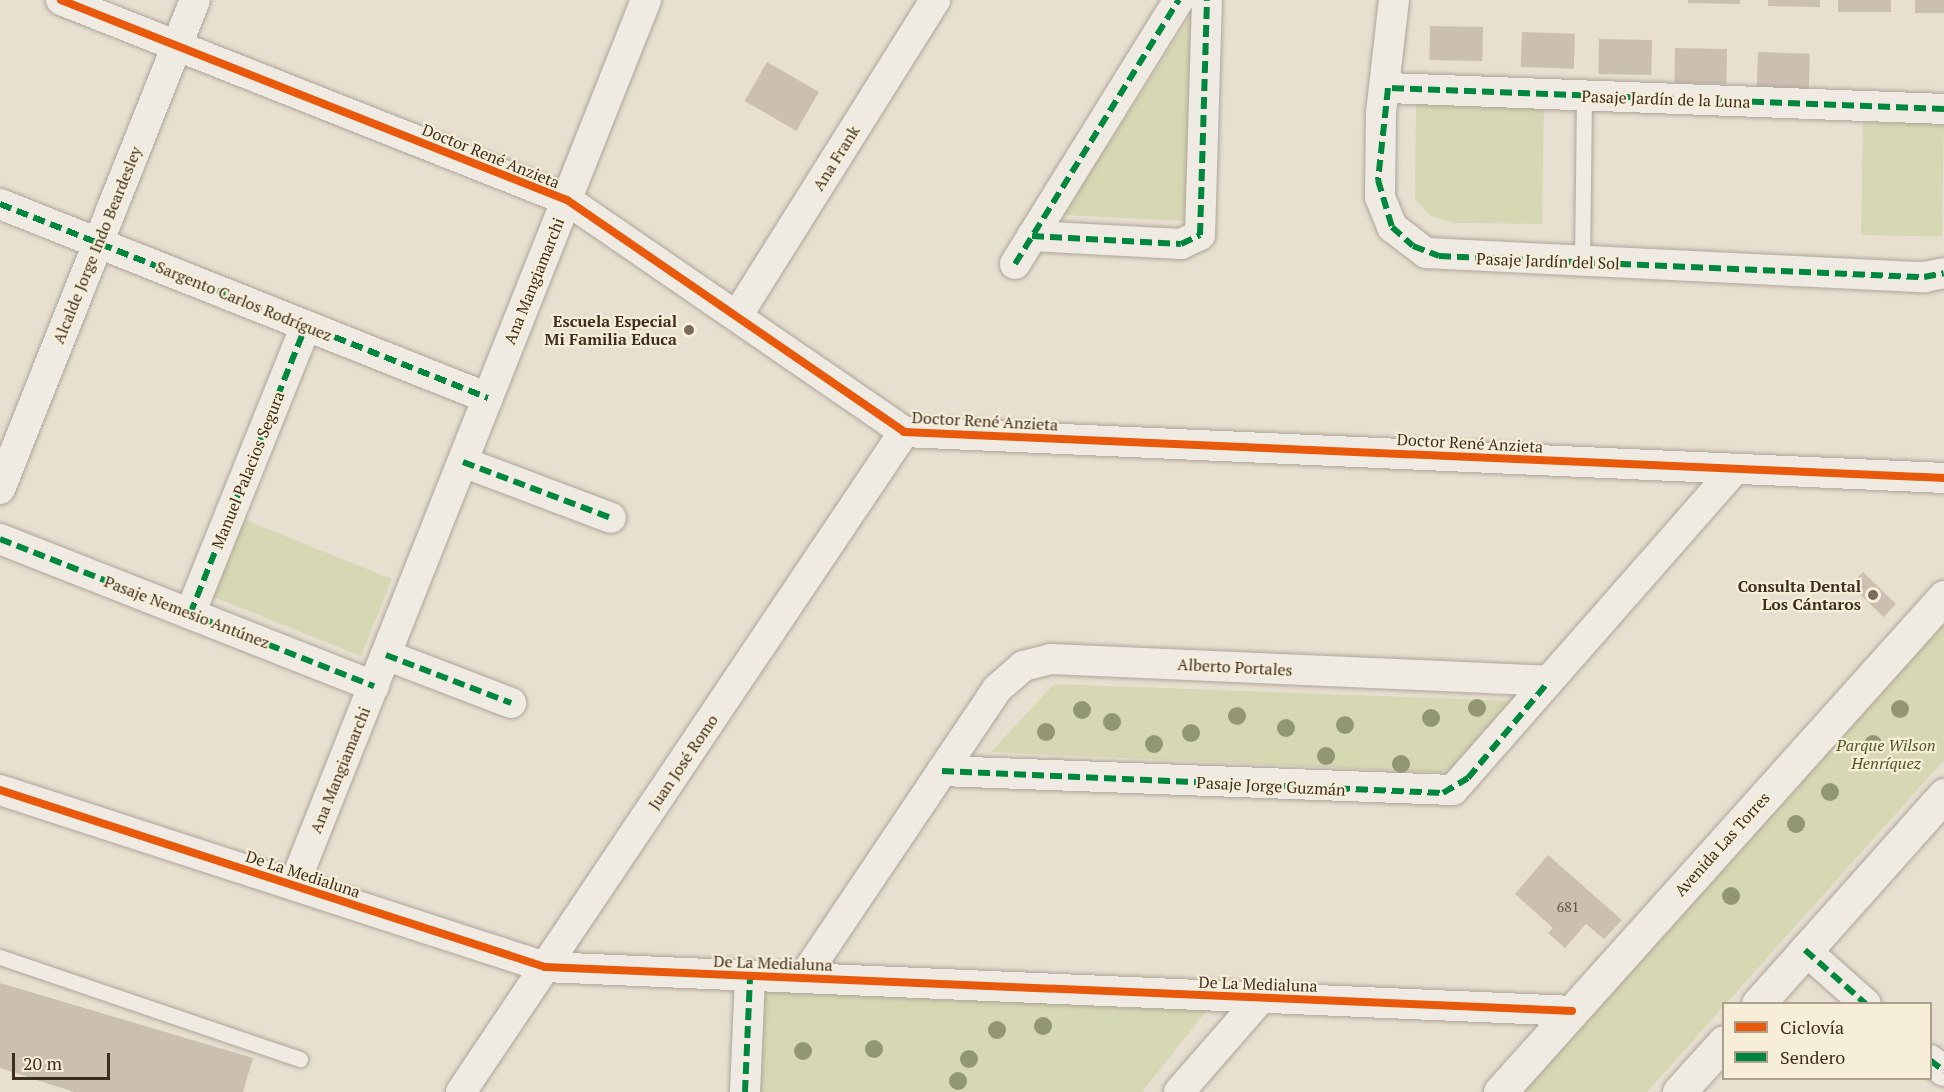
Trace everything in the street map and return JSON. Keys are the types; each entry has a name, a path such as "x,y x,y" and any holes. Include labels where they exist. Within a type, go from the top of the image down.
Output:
{"street":[{"name":"Doctor René Anzieta","path":"61,0 567,200 904,432 1944,478"},
{"name":"Alcalde Jorge Indo Beardesley","path":"0,489 195,0"},
{"name":"Ana Mangiamarchi","path":"294,885 646,0"},
{"name":"Ana Frank","path":"737,316 935,0"},
{"path":"1015,264 1179,0"},
{"path":"1032,236 1181,244 1200,235 1207,0"},
{"name":"Pasaje Jardín del Sol","path":"1394,0 1388,88 1378,180 1384,213 1402,238 1426,253 1453,258 1924,277 1944,273"},
{"name":"Pasaje Jardín de la Luna","path":"1388,88 1944,109"},
{"name":"Sargento Carlos Rodríguez","path":"0,204 488,398"},
{"name":"Manuel Palacios Segura","path":"190,614 306,326"},
{"name":"Juan José Romo","path":"461,1092 904,432"},
{"path":"463,462 611,518"},
{"path":"1549,681 1735,469"},
{"name":"Pasaje Nemesio Antúnez","path":"0,539 374,686"},
{"name":"Avenida Las Torres","path":"1500,1092 1944,597"},
{"path":"386,655 511,703"},
{"name":"Alberto Portales","path":"803,978 942,771 1009,676 1051,659 1549,681"},
{"name":"Pasaje Jorge Guzmán","path":"942,771 1443,794 1468,778 1549,681"},
{"name":"De La Medialuna","path":"0,790 545,967 1572,1011"},
{"path":"1760,1002 1944,795"},
{"path":"1805,950 1864,1002"},
{"path":"745,1092 750,976"},
{"path":"1179,1092 1261,998"},
{"path":"1679,1092 1722,1044"},
{"path":"1932,1062 1944,1071"}],"lane":[{"path":"1582,262 1584,96"},
{"path":"0,957 300,1059"}],"green space":[{"path":"1194,10 1185,221 1063,215"},
{"path":"1416,104 1544,105 1542,224 1455,223 1431,216 1415,199"},
{"path":"1863,122 1944,123 1942,236 1861,235"},
{"path":"238,517 392,579 361,656 207,594"},
{"name":"Parque Wilson Henríquez","path":"1944,620 1944,760 1728,1002 1722,1002 1722,1008 1647,1092 1523,1092"},
{"path":"1054,684 1517,701 1453,773 991,752"},
{"path":"759,989 1207,1010 1142,1092 755,1092"}],"building":[{"path":"1688,0 1740,0 1740,4 1688,3"},
{"path":"1768,0 1820,0 1820,7 1768,6"},
{"path":"1838,0 1891,0 1891,12 1838,12"},
{"path":"1915,0 1944,0 1944,13 1915,13"},
{"path":"1430,26 1483,27 1482,61 1429,60"},
{"path":"1522,32 1575,34 1574,69 1521,67"},
{"path":"1599,39 1652,40 1651,75 1598,74"},
{"path":"1675,48 1727,49 1726,84 1674,83"},
{"path":"1758,52 1810,54 1809,89 1757,87"},
{"path":"767,62 819,92 796,131 744,101"},
{"name":"Consulta Dental Los Cántaros","path":"1863,572 1896,604 1884,617 1850,585"},
{"path":"1548,855 1622,920 1604,939 1586,924 1565,948 1548,933 1553,928 1515,894"},
{"path":"0,983 253,1058 243,1092 74,1092 0,1068"}],"marked path":[{"path":"1015,264 1179,0"},
{"path":"1032,236 1181,244 1200,235 1207,0"},
{"path":"1944,109 1388,88 1378,180 1392,227 1413,246 1439,256 1924,277 1944,273"},
{"path":"0,204 488,398"},
{"path":"190,614 306,326"},
{"path":"463,462 611,518"},
{"path":"0,539 374,686"},
{"path":"386,655 511,703"},
{"path":"942,771 1443,793 1468,778 1549,681"},
{"path":"1805,950 1864,1002"},
{"path":"745,1092 750,976"},
{"path":"1932,1062 1944,1071"}],"cycle path":[{"path":"61,0 567,200 904,432 1944,478"},
{"path":"0,790 545,967 1572,1011"}],"place":[{"name":"Escuela Especial Mi Familia Educa","path":"689,330"},
{"name":"Consulta Dental Los Cántaros","path":"1873,595"}]}
